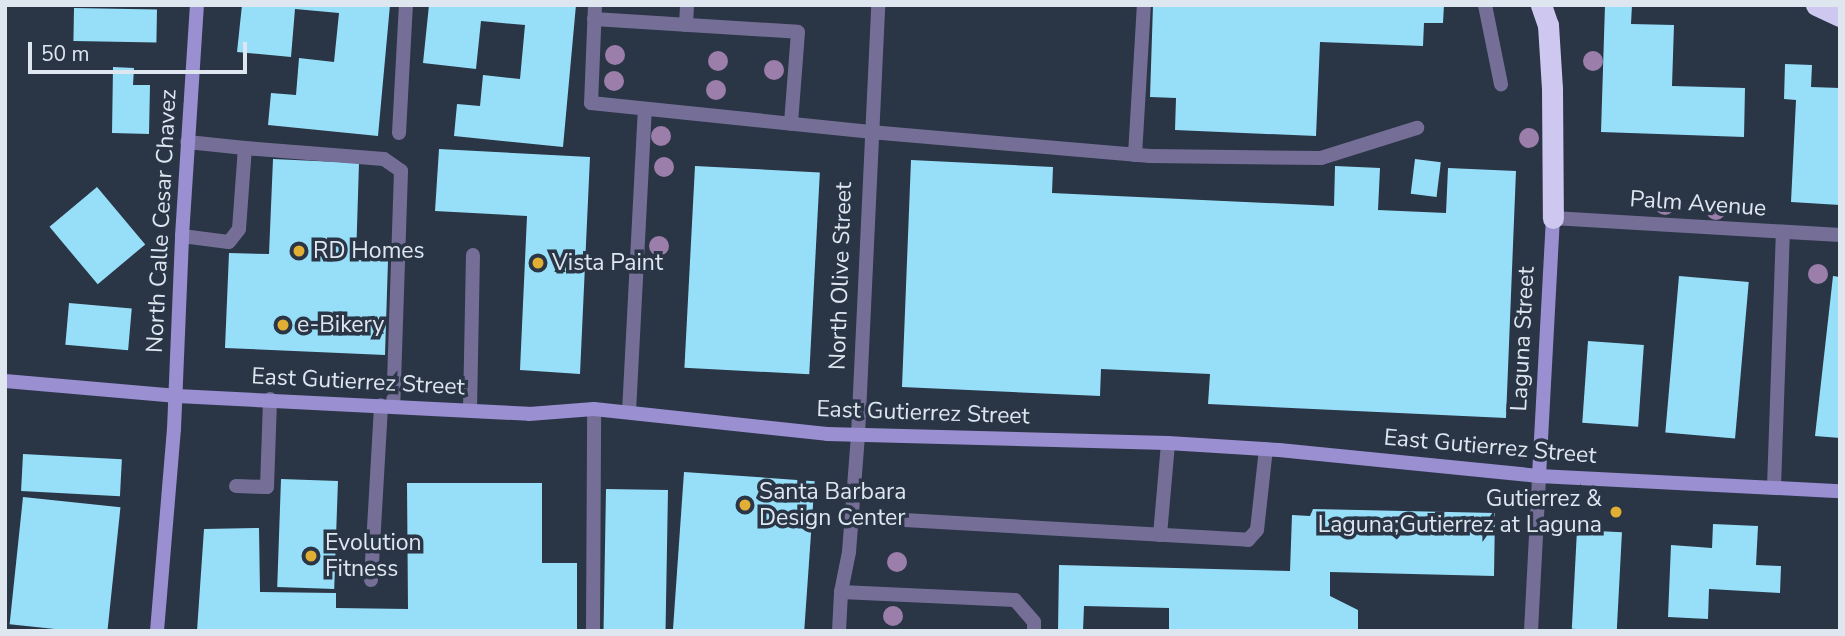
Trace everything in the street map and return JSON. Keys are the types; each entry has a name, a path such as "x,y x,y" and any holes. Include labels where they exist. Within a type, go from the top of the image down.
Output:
{"highway":[{"path":"1541,5 1548,24 1552,88 1553,218"},
{"path":"1816,5 1840,16"}],"street":[{"name":"North Calle Cesar Chavez","path":"157,631 177,396 182,236 197,5"},
{"path":"399,133 406,5"},
{"path":"686,25 687,5"},
{"name":"North Olive Street","path":"839,631 858,435 878,5"},
{"path":"1135,155 1144,5"},
{"path":"1485,5 1501,84"},
{"path":"790,124 798,32 686,25 595,12 591,103 645,109 790,124 870,132 1135,155 1321,158 1418,128"},
{"path":"629,412 645,109"},
{"path":"187,142 384,159 401,171 387,405 371,580"},
{"path":"182,236 229,242 239,229 245,148"},
{"name":"Palm Avenue","path":"1553,218 1840,235"},
{"name":"Laguna Street","path":"1531,631 1553,218"},
{"path":"1774,487 1783,232"},
{"path":"470,411 473,255"},
{"name":"East Gutierrez Street","path":"5,382 177,396 529,414 594,409 827,435 1168,443 1266,449 1539,476 1840,491"},
{"path":"236,485 267,487 270,399"},
{"path":"593,631 594,409"},
{"path":"1160,535 1168,443"},
{"path":"852,517 1248,540 1257,530 1266,449"},
{"path":"841,592 1014,600 1034,622 1034,631"}],"building":[{"path":"242,5 390,5 378,136 268,125 271,93 296,95 299,58 334,62 339,13 295,9 291,57 237,52"},
{"path":"429,5 576,5 563,147 454,136 457,104 480,106 483,75 520,79 525,25 481,21 476,69 423,63"},
{"path":"1153,5 1444,5 1443,23 1424,23 1423,46 1320,42 1316,136 1175,130 1176,98 1150,97"},
{"path":"1605,5 1632,5 1631,24 1674,25 1672,86 1745,88 1744,137 1601,132"},
{"path":"74,8 157,9 156,42 73,41"},
{"path":"1785,64 1812,65 1811,87 1840,88 1840,205 1791,202 1796,100 1784,99"},
{"path":"113,67 134,68 133,85 150,85 149,134 112,133"},
{"path":"439,149 590,157 580,374 520,370 527,216 435,211"},
{"path":"273,159 359,163 356,260 388,261 385,355 225,348 229,253 269,254"},
{"path":"1415,159 1441,162 1437,197 1411,194"},
{"path":"911,160 1053,167 1052,193 1334,206 1335,166 1380,168 1378,210 1446,213 1448,168 1516,171 1506,418 1208,404 1210,374 1101,369 1100,396 902,387"},
{"path":"695,166 820,173 809,374 684,368"},
{"path":"97,187 145,244 98,284 50,227"},
{"path":"1679,276 1749,282 1735,439 1665,432"},
{"path":"1833,276 1840,277 1840,438 1815,436"},
{"path":"69,303 132,308 128,350 65,345"},
{"path":"1588,341 1644,345 1638,427 1582,423"},
{"path":"23,454 122,459 120,496 21,491"},
{"path":"684,472 815,481 804,631 673,631"},
{"path":"281,479 338,481 334,589 277,587"},
{"path":"407,483 542,483 542,563 577,563 577,631 197,631 204,529 259,528 260,592 336,593 336,608 408,609"},
{"path":"606,489 668,490 666,631 604,631"},
{"path":"23,497 120,507 107,631 73,631 10,624"},
{"path":"1313,509 1495,513 1494,576 1330,572 1330,596 1358,610 1358,631 1169,631 1169,608 1084,606 1083,631 1058,631 1059,565 1290,571 1292,515 1310,516"},
{"path":"1713,524 1758,526 1756,565 1781,566 1780,593 1709,589 1708,619 1668,617 1671,545 1712,548"},
{"path":"1577,530 1622,532 1617,631 1572,629"}],"place":[{"name":"RD Homes","path":"299,251"},
{"name":"Vista Paint","path":"538,263"},
{"name":"e-Bikery","path":"283,325"},
{"name":"Santa Barbara Design Center","path":"745,505"},
{"name":"Gutierrez & Laguna;Gutierrez at Laguna","path":"1616,512"},
{"name":"Evolution Fitness","path":"311,556"}]}
